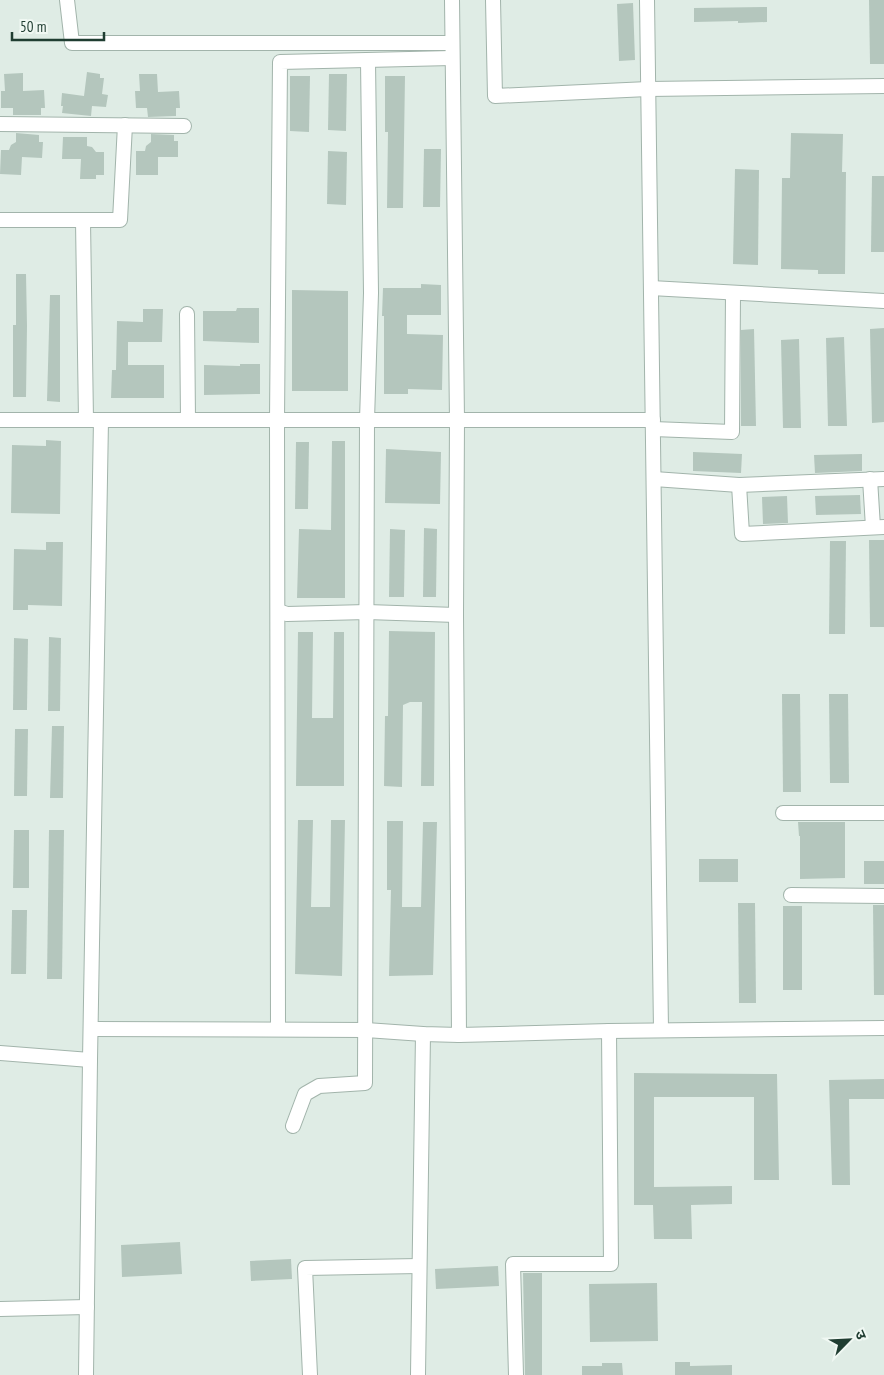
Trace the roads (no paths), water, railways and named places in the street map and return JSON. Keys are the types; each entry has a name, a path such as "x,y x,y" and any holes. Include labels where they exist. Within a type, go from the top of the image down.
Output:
{"street":[{"path":"68,0 72,43 452,43"},
{"path":"452,0 457,420 456,615 460,1035"},
{"path":"493,0 495,96 648,89 884,86"},
{"path":"647,0 661,1030"},
{"path":"278,1029 280,62 452,58"},
{"path":"293,1126 305,1094 319,1086 365,1083 367,420 370,292 368,61"},
{"path":"0,124 184,126"},
{"path":"0,220 120,220 125,125"},
{"path":"83,221 86,420"},
{"path":"651,288 884,301"},
{"path":"0,420 457,420 653,424 732,432 734,294"},
{"path":"187,314 188,420"},
{"path":"86,1375 101,420"},
{"path":"654,480 739,485 877,479 878,527 742,534 739,485"},
{"path":"278,611 287,614 367,612 456,615"},
{"path":"783,813 884,813"},
{"path":"791,895 884,896"},
{"path":"91,1029 366,1030 460,1035 661,1030 884,1028"},
{"path":"516,1375 513,1264 611,1264 609,1031"},
{"path":"418,1375 423,1034"},
{"path":"0,1053 90,1060"},
{"path":"310,1375 305,1268 419,1266"},
{"path":"0,1309 87,1307"}]}
